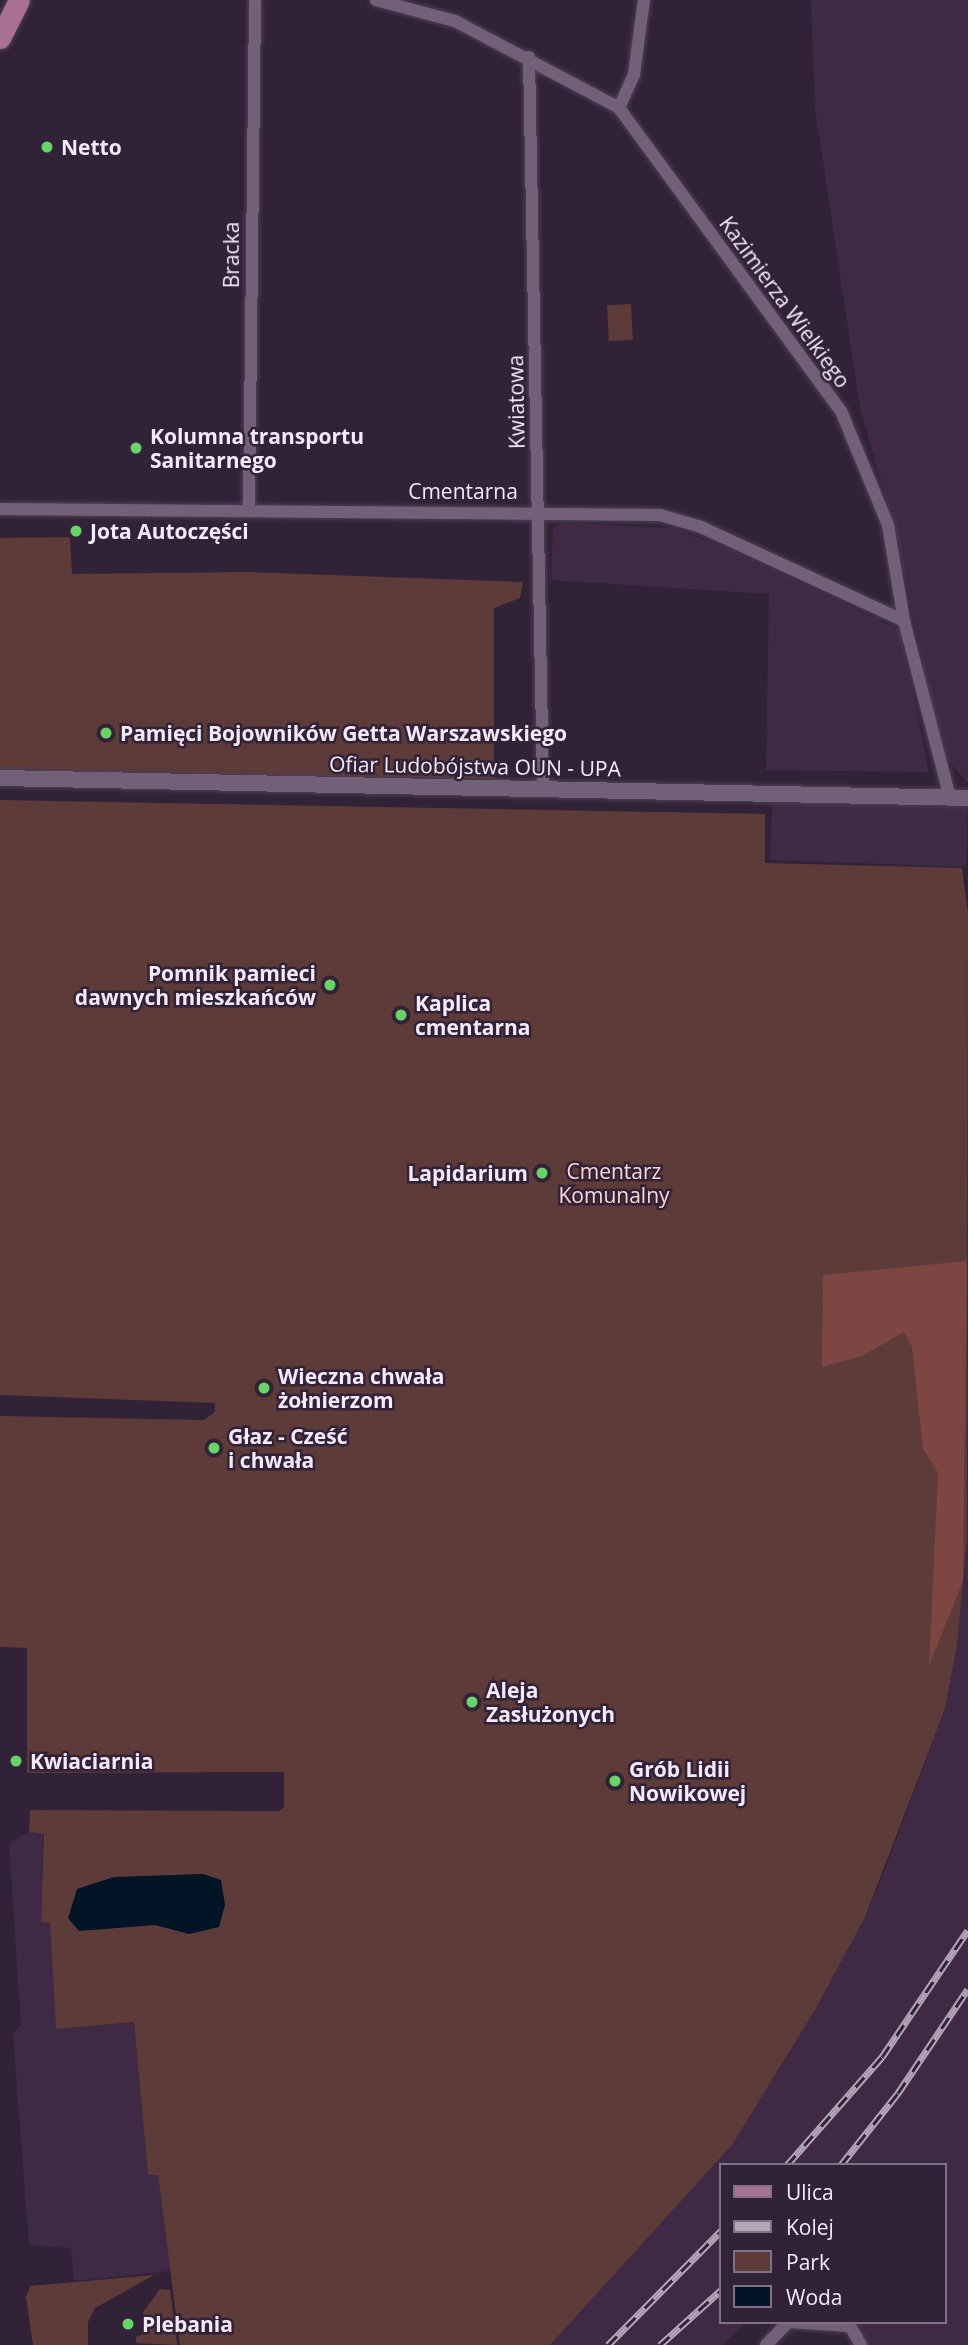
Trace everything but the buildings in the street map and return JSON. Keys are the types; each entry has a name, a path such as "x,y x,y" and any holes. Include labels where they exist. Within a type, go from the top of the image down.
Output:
{"main road":[{"path":"0,38 19,0"}],"street":[{"name":"Bracka","path":"249,509 255,0"},
{"name":"Kazimierza Wielkiego","path":"376,0 434,6 619,108 841,411 888,525 904,621 950,797"},
{"path":"619,108 634,74 644,0"},
{"name":"Kwiatowa","path":"529,57 543,788"},
{"name":"Cmentarna","path":"0,509 537,510 676,517 904,621"},
{"name":"Ofiar Ludobójstwa OUN - UPA","path":"0,778 968,797"},
{"path":"766,2345 787,2324"},
{"path":"819,2324 849,2326 861,2345"}],"shaded area":[{"path":"811,0 968,0 968,783 945,757 938,736 896,533 860,408 815,108"},
{"path":"559,523 673,528 730,550 900,630 929,772 766,770 769,594 551,580 553,528"},
{"path":"772,801 968,808 966,867 770,860"},
{"path":"967,1261 963,1581 929,1666 938,1473 923,1449 912,1347 904,1332 862,1356 822,1367 823,1275"},
{"path":"968,1264 968,2345 850,2345 847,2324 947,2324 947,2163 720,2163 720,2324 744,2324 722,2345 550,2345 732,2145 865,1917 945,1709 957,1646 967,1540"},
{"path":"29,1832 43,1834 41,1922 50,1923 56,2029 134,2022 148,2174 158,2174 170,2271 74,2281 71,2248 29,2245 13,2034 21,2025 9,1843"}],"green space":[{"path":"631,304 633,340 609,341 607,305"},
{"path":"70,537 72,574 250,572 523,582 520,598 494,608 494,779 0,770 0,538"},
{"name":"Cmentarz Komunalny","path":"0,800 765,814 765,863 962,868 968,913 967,1540 957,1646 945,1709 865,1917 816,2008 732,2145 550,2345 180,2345 158,2175 148,2175 134,2022 56,2029 50,1923 41,1922 44,1834 29,1832 30,1810 279,1811 284,1807 284,1772 27,1773 27,1648 0,1647 0,1416 204,1420 215,1412 215,1403 0,1395"},
{"path":"154,2275 95,2308 88,2322 88,2345 33,2345 26,2297 30,2286"},
{"path":"160,2289 170,2290 177,2345 136,2343 136,2337 147,2332 143,2312"}],"water":[{"path":"203,1874 221,1880 225,1905 219,1927 189,1934 155,1925 79,1931 68,1918 77,1889 114,1877"}],"railway":[{"path":"789,2163 882,2057 968,1930"},
{"path":"843,2163 898,2093 968,1989"},
{"path":"608,2345 720,2232"},
{"path":"660,2345 720,2291"}],"place":[{"name":"Netto","path":"47,147"},
{"name":"Kolumna transportu Sanitarnego","path":"136,448"},
{"name":"Jota Autoczęści","path":"76,531"},
{"name":"Pamięci Bojowników Getta Warszawskiego","path":"106,733"},
{"name":"Pomnik pamieci dawnych mieszkańców","path":"330,985"},
{"name":"Kaplica cmentarna","path":"401,1015"},
{"name":"Lapidarium","path":"542,1173"},
{"name":"Wieczna chwała żołnierzom","path":"264,1388"},
{"name":"Głaz - Cześć i chwała","path":"214,1448"},
{"name":"Aleja Zasłużonych","path":"472,1702"},
{"name":"Kwiaciarnia","path":"16,1761"},
{"name":"Grób Lidii Nowikowej","path":"615,1781"},
{"name":"Plebania","path":"128,2324"}]}
